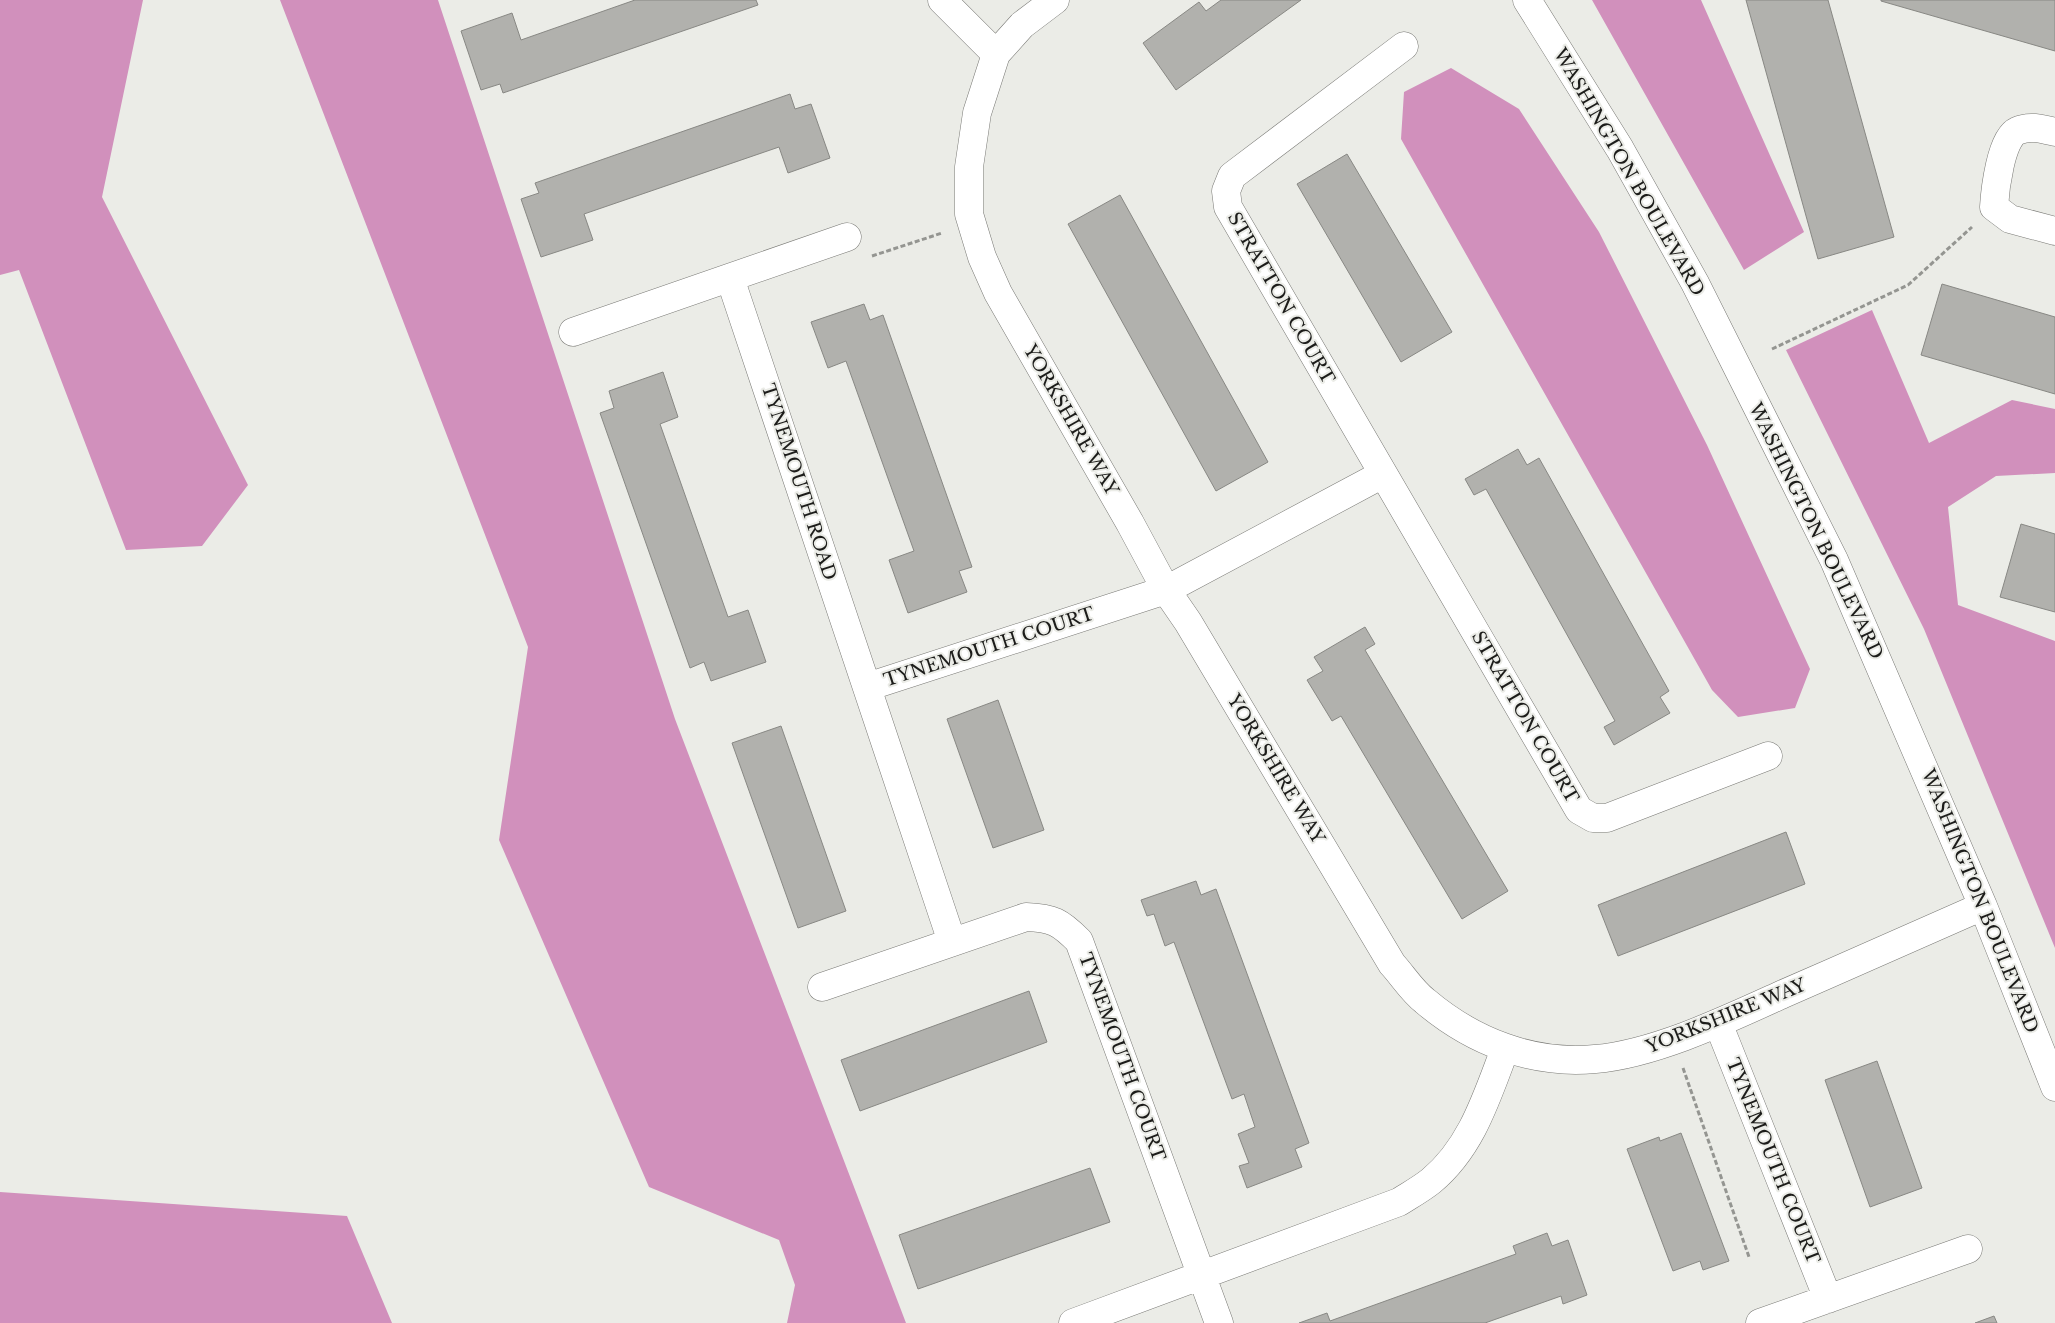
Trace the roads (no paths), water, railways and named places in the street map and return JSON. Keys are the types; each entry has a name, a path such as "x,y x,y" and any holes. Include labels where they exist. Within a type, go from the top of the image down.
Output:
{"street":[{"path":"942,0 996,54"},
{"name":"YORKSHIRE WAY","path":"1055,0 1022,25 996,54 977,113 969,167 969,214 982,258 998,293 1130,523 1166,590 1188,622 1392,964 1423,1000 1460,1028 1505,1049 1548,1058 1595,1059 1641,1051 1718,1023 1984,906"},
{"name":"WASHINGTON BOULEVARD","path":"1527,0 1620,149 1695,284 1834,560 1984,906 2055,1086"},
{"name":"STRATTON COURT","path":"1404,46 1232,176 1226,191 1228,207 1579,810 1593,818 1607,818 1768,756"},
{"path":"2055,132 2037,127 2017,131 2008,139 1995,187 1994,207 2010,219 2055,231"},
{"path":"573,332 846,237"},
{"name":"TYNEMOUTH ROAD","path":"730,278 867,687"},
{"path":"1166,590 1383,474"},
{"name":"TYNEMOUTH COURT","path":"952,942 867,687 1166,590"},
{"name":"TYNEMOUTH COURT","path":"822,986 1026,917 1046,918 1064,926 1079,941 1219,1323"},
{"name":"TYNEMOUTH COURT","path":"1718,1023 1828,1299"},
{"path":"1073,1323 1399,1202 1431,1180 1459,1152 1480,1116 1505,1049"},
{"path":"1760,1323 1968,1249"}]}
